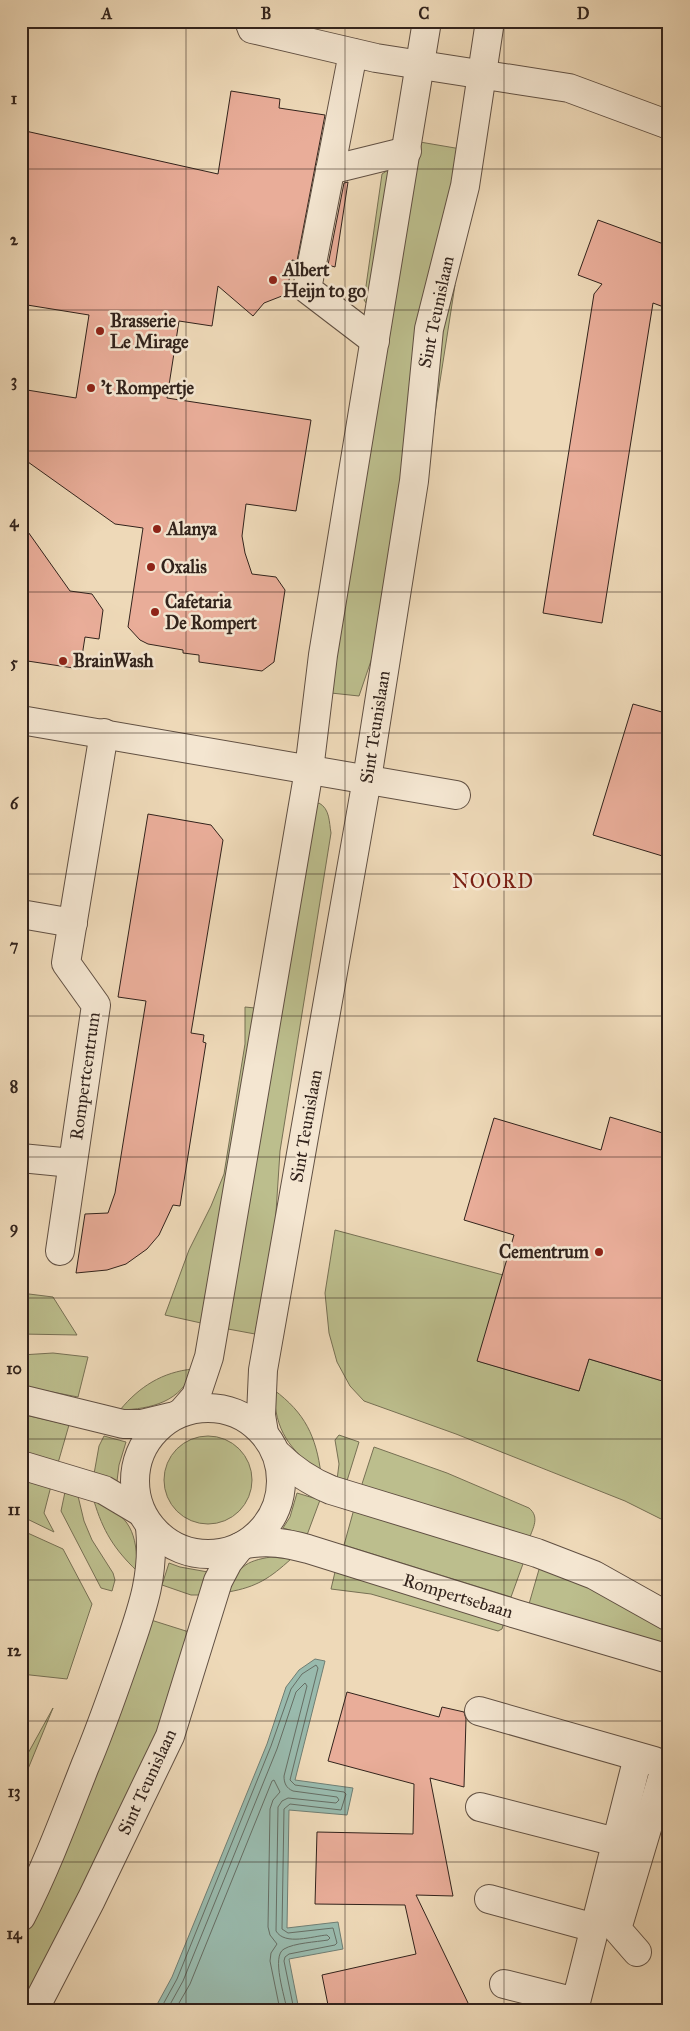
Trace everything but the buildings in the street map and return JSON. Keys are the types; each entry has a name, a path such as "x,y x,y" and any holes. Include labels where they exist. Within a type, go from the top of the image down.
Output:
{"street":[{"path":"21,1917 41,1877 105,1718 148,1589 152,1562 145,1519 135,1494 138,1458 146,1442 157,1427 177,1414 196,1396 209,1357 309,770 323,656 427,21"},
{"name":"Sint Teunislaan","path":"270,1443 261,1415 263,1370 367,779 414,482 430,329 465,186 490,21"},
{"path":"250,25 353,53 525,83 569,88 669,125"},
{"path":"353,53 307,289 376,341"},
{"path":"330,170 407,151"},
{"path":"21,720 104,732 456,795"},
{"name":"Rompertcentrum","path":"60,1251 96,1005 66,963 104,732"},
{"path":"21,914 73,923"},
{"path":"29,1159 72,1164"},
{"path":"21,1399 123,1424 141,1424 205,1407 226,1410 247,1418 292,1468 310,1481 330,1490 537,1553 594,1575 669,1617"},
{"path":"21,1465 104,1490 145,1519 169,1544 191,1553 216,1554 243,1546 266,1528 278,1504 282,1479 270,1443"},
{"name":"Rompertsebaan","path":"243,1546 264,1541 286,1543 669,1659"},
{"name":"Sint Teunislaan","path":"34,2010 91,1900 170,1736 218,1581 228,1562 243,1546"},
{"path":"479,1711 667,1765 617,1929 638,1952"},
{"path":"504,1984 576,2002 638,1757"},
{"path":"480,1806 616,1842"},
{"path":"489,1899 595,1928"}],"green space":[{"path":"420,142 461,149 374,652 359,696 331,693"},
{"path":"391,168 369,307 364,300 382,174"},
{"path":"451,285 455,285 433,426 433,377"},
{"path":"319,803 327,812 331,833 280,1151 275,1228 255,1334 228,1329 313,810"},
{"path":"245,1007 255,1008 201,1323 165,1315 189,1250 211,1206 224,1174 245,1044"},
{"path":"335,1230 503,1275 478,1361 579,1391 589,1359 669,1383 669,1523 625,1501 456,1434 364,1401 350,1386 337,1362 329,1333 325,1293"},
{"path":"21,1293 53,1297 77,1335 21,1334"},
{"path":"53,1353 88,1357 78,1397 21,1386 21,1355"},
{"path":"193,1369 181,1389 164,1402 143,1408 120,1410 135,1394 152,1382 171,1373"},
{"path":"274,1390 294,1407 307,1426 316,1448 321,1474 300,1456 286,1438 277,1417"},
{"path":"21,1414 69,1425 58,1463 21,1452"},
{"path":"339,1435 359,1442 346,1484 337,1480 339,1464 335,1440"},
{"path":"104,1436 126,1442 119,1465 117,1481 94,1474 99,1446"},
{"path":"208,1436 225,1440 239,1449 248,1463 252,1480 248,1497 239,1511 225,1520 208,1524 191,1520 177,1511 168,1497 164,1480 168,1463 177,1449 191,1440"},
{"path":"374,1447 447,1473 529,1508 535,1519 529,1539 361,1487"},
{"path":"21,1477 51,1486 44,1513 54,1532 21,1516"},
{"path":"65,1492 78,1496 84,1521 92,1540 113,1573 115,1580 112,1591 101,1588 61,1511"},
{"path":"297,1493 320,1500 307,1535 283,1528 290,1517"},
{"path":"94,1501 116,1512 129,1527 135,1546 137,1571 110,1539"},
{"path":"354,1509 524,1561 511,1597 344,1545"},
{"path":"21,1530 63,1549 92,1604 67,1679 21,1674"},
{"path":"271,1557 291,1559 262,1581 228,1592 235,1577 243,1567 249,1563"},
{"path":"169,1563 208,1572 200,1595 191,1595 162,1585"},
{"path":"540,1566 582,1582 669,1632 669,1645 529,1604"},
{"path":"335,1572 504,1622 502,1629 498,1631 371,1594 331,1589"},
{"path":"151,1620 189,1632 158,1730 82,1896 21,2010 21,1940 50,1881"},
{"path":"53,1708 21,1786 21,1766"}],"water":[{"path":"315,1659 325,1661 295,1780 353,1788 347,1815 289,1810 287,1928 338,1922 343,1949 289,1959 299,2010 154,2010 172,1977 267,1744 286,1687 299,1670"}],"place":[{"name":"Albert Heijn to go","path":"273,280"},
{"name":"Brasserie Le Mirage","path":"100,331"},
{"name":"'t Rompertje","path":"91,388"},
{"name":"Alanya","path":"157,529"},
{"name":"Oxalis","path":"151,567"},
{"name":"Cafetaria De Rompert","path":"155,612"},
{"name":"BrainWash","path":"63,661"},
{"name":"Cementrum","path":"599,1252"}],"district":[{"name":"NOORD","path":"493,881"}]}
